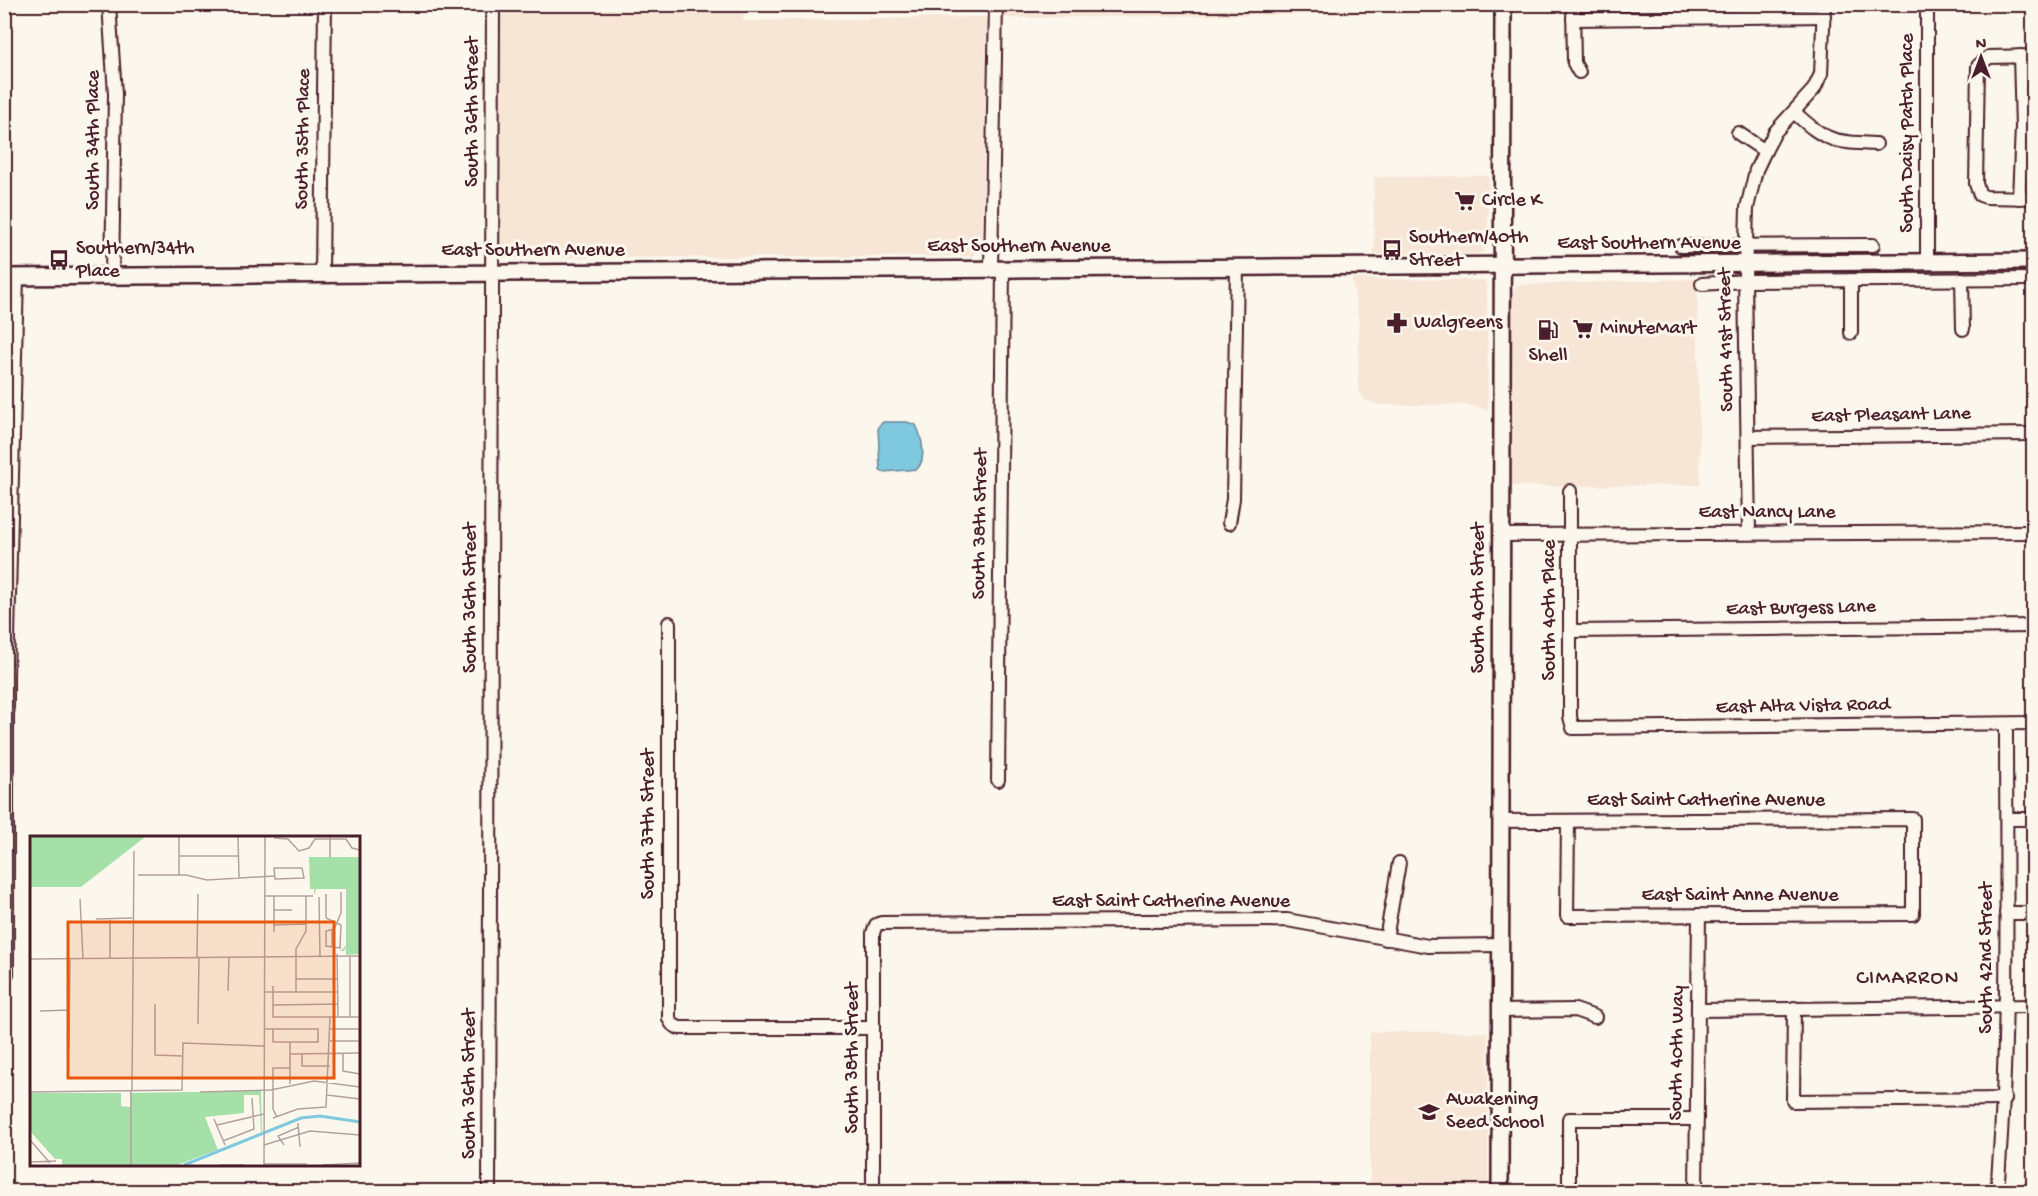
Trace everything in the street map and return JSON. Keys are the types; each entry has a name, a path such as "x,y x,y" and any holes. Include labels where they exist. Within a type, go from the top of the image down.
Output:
{"main road":[{"name":"South 40th Street","path":"1500,1191 1500,266 1503,4"},
{"name":"East Southern Avenue","path":"11,277 2034,261"}],"street":[{"name":"South 34th Place","path":"110,4 115,94 112,276"},
{"name":"South 35th Place","path":"322,274 325,4"},
{"name":"South 36th Street","path":"489,1191 490,273 493,4"},
{"name":"South 38th Street","path":"996,4 998,780"},
{"path":"1573,4 1574,63 1579,72"},
{"name":"South Daisy Patch Place","path":"1927,4 1927,262"},
{"path":"1573,19 1824,10"},
{"name":"South 41st Street","path":"1749,533 1745,281 1749,192 1775,132 1814,89 1821,74 1824,10"},
{"path":"2034,56 2001,55 1984,59 1978,70 1976,184 1980,195 2034,198"},
{"path":"2019,198 2022,127 2020,56"},
{"path":"1794,112 1815,131 1828,139 1839,142 1876,144"},
{"path":"1738,133 1765,151"},
{"name":"East Southern Avenue","path":"1681,246 1873,244"},
{"path":"1229,523 1233,499 1237,267"},
{"path":"7,974 6,676 11,277"},
{"path":"1962,279 1963,329"},
{"name":"East Southern Avenue","path":"1702,284 1745,281 2034,279"},
{"path":"1851,280 1851,333"},
{"name":"East Pleasant Lane","path":"1748,437 2034,434"},
{"name":"South 40th Place","path":"1570,491 1570,717 1573,728"},
{"name":"East Nancy Lane","path":"1500,535 2034,532"},
{"name":"South 37th Street","path":"669,623 669,1019 672,1024 680,1028 872,1028"},
{"name":"East Burgess Lane","path":"1570,631 2034,626"},
{"name":"East Alta Vista Road","path":"1573,728 2034,723"},
{"name":"South 42nd Street","path":"1997,1191 2005,1099 2007,1007 2006,724"},
{"name":"East Saint Catherine Avenue","path":"1500,821 1913,819 1913,914"},
{"path":"2007,819 2034,819"},
{"name":"East Saint Anne Avenue","path":"1568,821 1567,916 1913,914"},
{"path":"1386,939 1399,863"},
{"path":"2006,913 2034,913"},
{"name":"South 40th Way","path":"1696,1191 1699,915"},
{"name":"East Saint Catherine Avenue","path":"876,926 881,922 1287,920 1428,946 1500,945"},
{"name":"South 38th Street","path":"873,1191 873,933 876,926"},
{"path":"1699,1010 2034,1006"},
{"path":"1794,1008 1793,1101 2005,1099"},
{"path":"1500,1011 1575,1010 1595,1017"},
{"path":"1569,1191 1569,1119 1697,1119"}],"shaded area":[{"path":"1491,4 1490,12 1004,18 1004,5"},
{"path":"499,5 743,5 743,21 987,17 982,249 972,256 502,258 496,247"},
{"path":"1489,176 1487,247 1480,254 1374,254 1374,177"},
{"path":"1352,279 1484,280 1487,287 1488,410 1469,405 1380,405 1365,400 1358,389 1359,321"},
{"path":"1697,279 1700,485 1512,486 1512,294 1517,285"},
{"name":"Awakening Seed School","path":"1370,1032 1488,1032 1488,1191 1370,1191"}],"water":[{"path":"883,422 907,422 916,425 922,442 923,454 917,469 884,472 880,470 878,427"}],"place":[{"name":"Circle K","path":"1465,201"},
{"name":"Southern/40th Street","path":"1392,250"},
{"name":"Southern/34th Place","path":"59,260"},
{"name":"Walgreens","path":"1397,323"},
{"name":"MinuteMart","path":"1583,329"},
{"name":"Shell","path":"1548,330"},
{"name":"Awakening Seed School","path":"1429,1112"}],"district":[{"name":"CIMARRON","path":"1908,979"}]}
